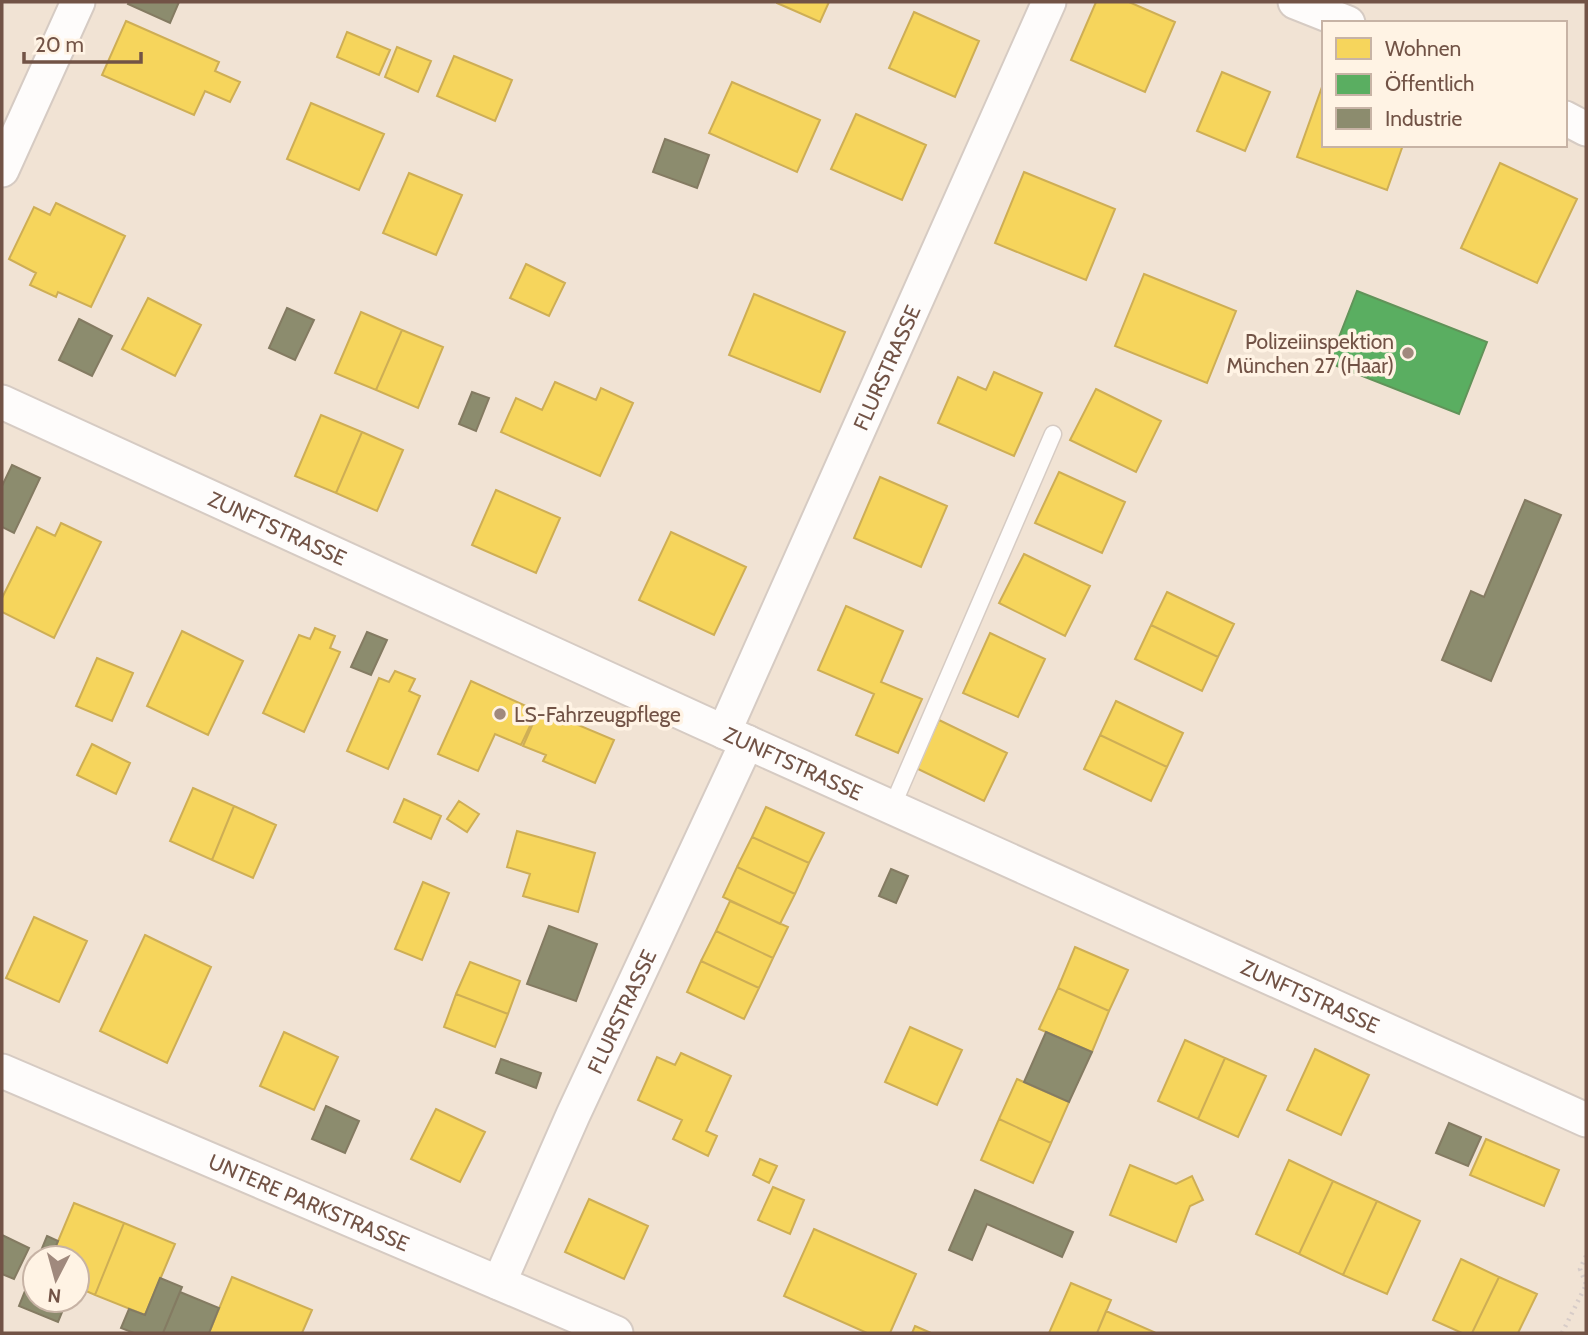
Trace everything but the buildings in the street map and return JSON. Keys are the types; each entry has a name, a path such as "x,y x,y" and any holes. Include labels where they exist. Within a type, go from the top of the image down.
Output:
{"street":[{"path":"2,170 78,2"},
{"name":"FLURSTRASSE","path":"499,1283 1049,2"},
{"path":"1295,2 1343,21"},
{"path":"1567,119 1586,129"},
{"name":"ZUNFTSTRASSE","path":"2,402 735,737 1586,1119"},
{"name":"UNTERE PARKSTRASSE","path":"2,1071 616,1333"}],"lane":[{"path":"892,807 1053,434"}],"path":[{"path":"1562,1333 1586,1284 1580,1269 1586,1256"}],"shaded area":[{"path":"2,2 1586,2 1586,1333 2,1333"}],"place":[{"name":"Polizeiinspektion München 27 (Haar)","path":"1408,353"},
{"name":"LS-Fahrzeugpflege","path":"500,714"}]}
